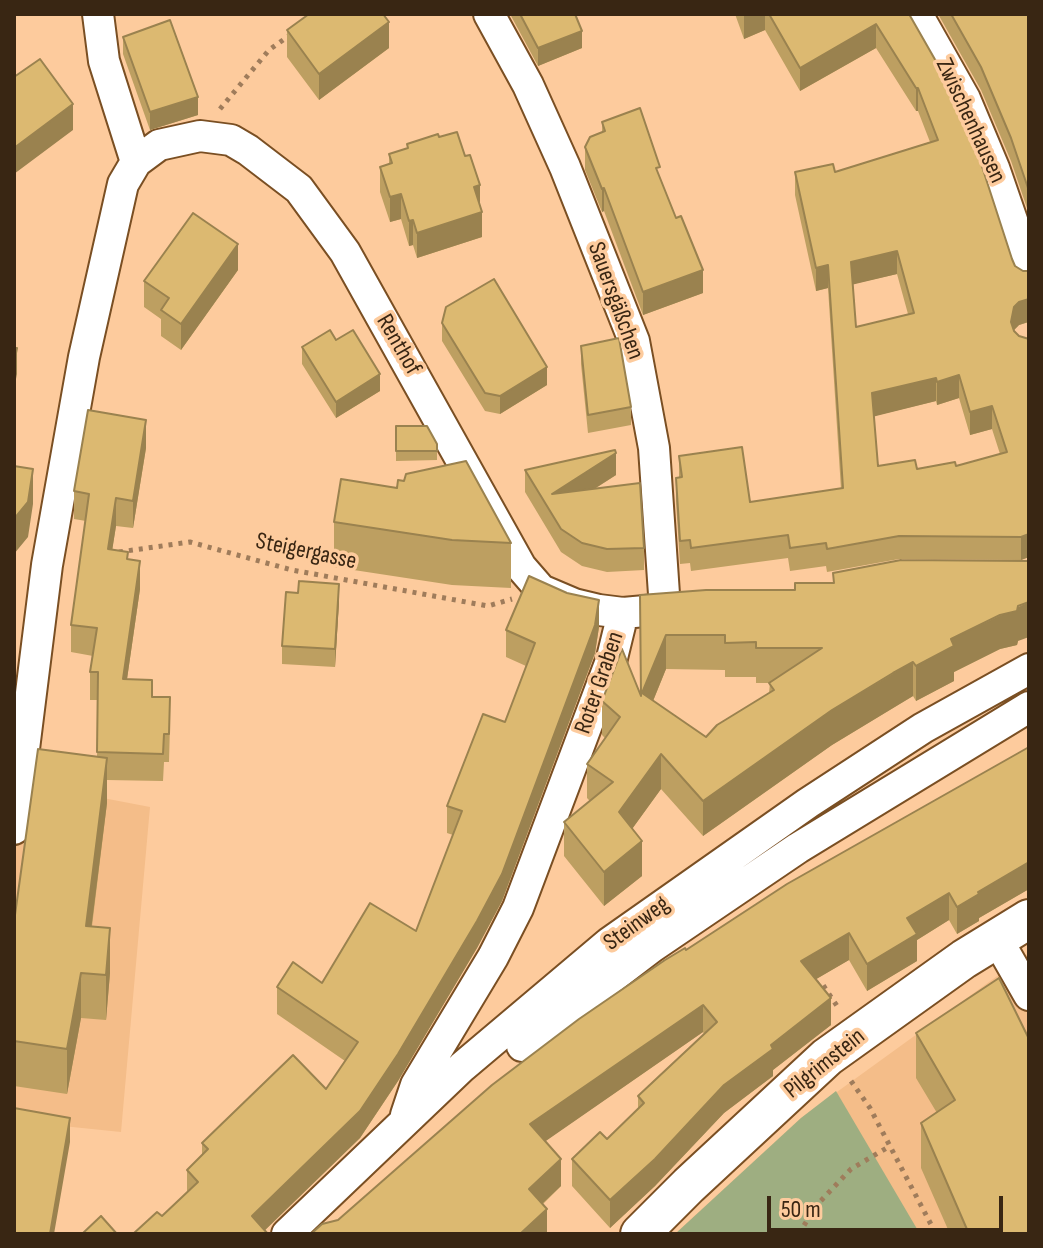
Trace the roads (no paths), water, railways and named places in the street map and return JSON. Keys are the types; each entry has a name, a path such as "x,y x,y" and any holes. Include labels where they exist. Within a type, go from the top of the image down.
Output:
{"main road":[{"name":"Pilgrimstein","path":"640,1234 827,1057 964,959 1013,929"}],"street":[{"path":"14,829 24,669 47,565 84,357 117,206 123,184 136,162 104,61 98,14"},
{"name":"Sauersgäßchen","path":"489,14 528,85 565,167 634,341 654,448 665,609"},
{"name":"Zwischenhausen","path":"917,14 965,99 983,140 1029,277"},
{"name":"Renthof","path":"136,162 159,145 200,136 231,140 299,189 345,252 521,567 541,590 574,604 623,613"},
{"name":"Roter Graben","path":"404,1121 416,1085 493,957 518,908 612,658 623,613 711,605"},
{"name":"Steinweg","path":"287,1234 404,1121 515,1021 609,943 808,803 923,728 1029,669"},
{"path":"778,896 655,972 568,1032 520,1058 652,947 798,848 1029,707"},
{"path":"1013,929 1029,995"}]}
